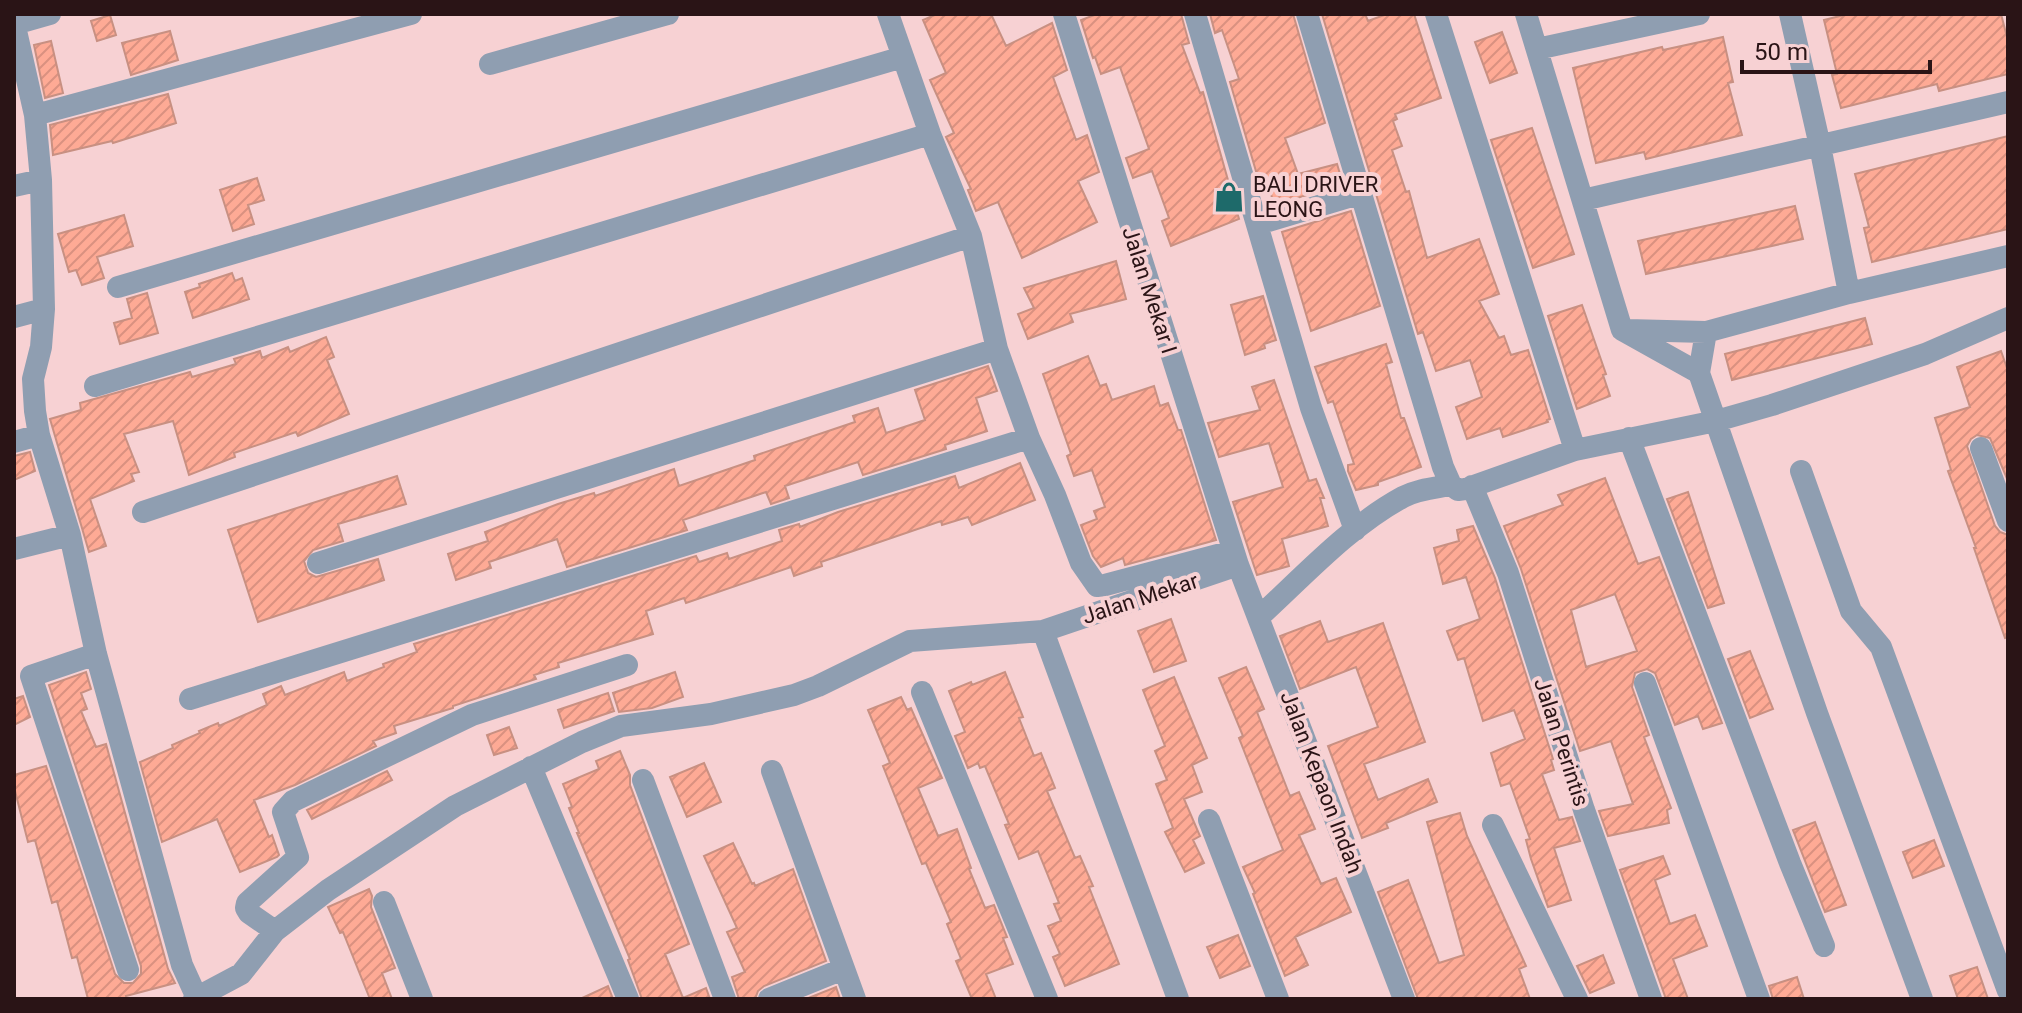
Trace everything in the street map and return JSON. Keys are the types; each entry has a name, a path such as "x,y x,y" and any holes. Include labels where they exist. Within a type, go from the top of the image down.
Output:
{"street":[{"path":"50,14 14,23 17,47 35,115 41,180 44,309 41,347 24,381 70,535 96,654 182,965 195,998"},
{"path":"35,115 411,14"},
{"path":"490,64 668,14"},
{"path":"888,14 930,134 971,236 997,349 1029,438 1091,581 1097,586 1236,558"},
{"name":"Jalan Mekar I","path":"1064,14 1236,558"},
{"path":"1195,14 1311,408 1355,530"},
{"name":"Jalan Perintis","path":"1307,14 1443,467 1462,486 1508,573 1584,810 1651,999"},
{"path":"1436,14 1575,450"},
{"path":"1526,14 1622,330 1699,373"},
{"path":"1537,49 1699,14"},
{"path":"1790,14 1849,293"},
{"path":"118,287 903,57"},
{"path":"1583,200 2008,102"},
{"path":"95,386 930,134"},
{"path":"14,186 41,180"},
{"path":"1258,224 1362,193"},
{"path":"143,512 971,236"},
{"path":"1622,330 1706,332 1849,293 2008,256"},
{"path":"14,317 44,309"},
{"path":"1259,617 1355,530 1404,497 1423,489 1462,486 1575,450 1716,421 1772,405 1925,354 2008,318"},
{"path":"1706,332 1699,373 1817,713 1922,999"},
{"path":"318,563 997,349"},
{"path":"14,442 39,435"},
{"path":"190,699 1029,438"},
{"path":"1629,438 1824,946"},
{"path":"1981,448 2008,521"},
{"path":"1801,471 1851,611 1881,647 2008,991"},
{"path":"14,549 70,535"},
{"name":"Jalan Kepaon Indah","path":"1236,558 1404,999"},
{"name":"Jalan Mekar","path":"195,998 241,974 275,931 328,890 455,806 621,726 711,714 794,695 910,641 1043,631 1236,558"},
{"path":"1043,631 1178,999"},
{"path":"96,654 31,676 128,970"},
{"path":"275,931 246,908 247,903 298,857 283,812 293,801 472,715 627,665"},
{"path":"1645,683 1759,999"},
{"path":"922,692 1047,999"},
{"path":"531,767 628,999"},
{"path":"772,771 855,999"},
{"path":"643,780 725,999"},
{"path":"1209,820 1278,999"},
{"path":"1493,825 1577,999"},
{"path":"384,902 422,999"},
{"path":"769,999 843,969"}],"building":[{"path":"937,14 991,14 1006,46 1052,23 1067,70 1053,77 1076,140 1087,135 1099,172 1078,181 1097,222 1022,258 998,202 976,211 968,190 971,189 946,137 954,133 930,80 946,73 923,20"},
{"path":"1097,14 1181,14 1189,43 1182,45 1200,93 1203,92 1239,219 1171,246 1162,221 1169,218 1152,171 1133,178 1126,158 1149,149 1120,67 1101,74 1093,58 1081,20"},
{"path":"1210,14 1293,14 1325,123 1285,138 1298,174 1337,164 1343,184 1274,205 1268,183 1260,185 1230,82 1239,79 1222,30 1215,33"},
{"path":"1322,14 1365,14 1368,21 1387,14 1414,14 1441,98 1395,114 1397,119 1393,121 1402,146 1392,150 1406,192 1409,191 1427,258 1479,239 1499,294 1479,301 1499,338 1504,336 1511,355 1528,350 1550,419 1548,422 1503,437 1500,428 1467,439 1456,407 1482,397 1470,360 1436,371 1423,332 1418,334"},
{"path":"1848,14 2001,14 2008,41 2008,74 1939,91 1937,84 1841,108 1832,75 1837,74 1824,20"},
{"path":"110,15 116,35 97,41 91,21"},
{"path":"170,31 178,60 131,75 122,43"},
{"path":"1502,32 1517,73 1490,83 1475,42"},
{"path":"1723,37 1733,82 1728,83 1742,135 1646,159 1644,152 1596,163 1573,68 1662,47 1663,50"},
{"path":"51,41 63,93 45,98 34,45"},
{"path":"168,94 176,123 113,143 53,155 50,125"},
{"path":"1532,128 1574,254 1533,268 1491,140"},
{"path":"2008,136 2008,229 1872,262 1864,228 1869,227 1855,174"},
{"path":"257,178 264,200 248,205 254,224 233,231 220,190"},
{"path":"1795,206 1803,239 1646,274 1638,241"},
{"path":"1351,211 1380,306 1311,331 1282,232"},
{"path":"124,215 133,246 97,257 104,278 82,285 76,270 69,272 58,234"},
{"path":"1116,261 1126,299 1070,314 1073,322 1028,339 1018,314 1034,308 1024,288"},
{"path":"232,273 235,281 242,278 249,299 193,318 185,292"},
{"path":"147,293 158,333 120,344 114,323 132,318 127,299"},
{"path":"1263,296 1276,340 1264,344 1265,348 1245,355 1231,305"},
{"path":"1582,305 1606,374 1603,375 1610,396 1577,409 1548,316"},
{"path":"1865,318 1872,344 1732,380 1725,354"},
{"path":"326,337 334,357 327,360 349,414 298,436 296,432 234,453 235,457 189,475 173,421 124,434 139,472 131,474 134,481 90,499 106,546 89,552 50,419 81,410 80,403 190,372 192,377 236,364 234,359 260,351 262,358 288,347 290,352"},
{"path":"1386,344 1392,362 1386,364 1401,418 1404,418 1421,467 1378,482 1378,485 1356,490 1348,471 1348,465 1354,464 1333,401 1328,403 1315,367"},
{"path":"2001,351 2008,371 2008,481 1990,438 1977,435 1967,446 1995,526 2008,535 2008,637 2005,638 1948,471 1951,470 1935,418 1970,407 1957,367"},
{"path":"1088,356 1100,386 1106,384 1112,400 1154,386 1160,406 1168,403 1178,430 1181,430 1216,540 1125,565 1123,558 1101,567 1093,556 1081,525 1097,519 1094,511 1105,507 1092,470 1074,476 1067,456 1071,454 1043,374"},
{"path":"988,366 997,391 976,398 987,431 945,445 946,449 863,475 858,462 785,486 789,498 771,504 766,492 683,520 687,530 567,567 557,539 489,562 491,568 456,580 448,554 488,541 485,532 558,504 594,493 595,496 674,469 679,486 755,460 754,456 855,422 853,416 878,408 886,433 925,420 915,390"},
{"path":"1274,380 1309,481 1316,479 1324,498 1320,498 1328,526 1282,539 1289,566 1257,575 1233,502 1283,487 1269,443 1219,457 1208,423 1260,410 1252,387"},
{"path":"30,452 35,471 14,480 14,456"},
{"path":"1020,463 1035,500 972,525 968,517 942,525 941,521 821,562 822,566 794,576 791,567 686,603 684,598 646,611 653,634 558,663 559,667 534,675 536,679 394,726 396,733 373,741 376,746 295,785 254,800 269,837 272,835 277,857 240,872 217,819 162,842 140,762 173,748 172,745 199,731 218,723 219,726 267,705 263,694 281,686 285,695 344,672 347,681 417,652 414,644 696,556 699,562 727,553 729,559 782,541 779,530 799,524 800,527 955,476 959,488"},
{"path":"397,476 406,504 338,524 343,541 313,550 304,561 308,573 316,577 378,559 384,580 258,622 228,530"},
{"path":"1605,478 1638,564 1659,557 1722,723 1703,729 1698,716 1675,725 1655,673 1647,669 1635,673 1632,687 1649,735 1644,737 1671,808 1667,810 1669,823 1608,836 1599,811 1633,804 1611,741 1580,751 1504,526 1563,505 1558,495","holes":["1615,594 1637,651 1586,667 1571,610"]},
{"path":"1688,492 1724,603 1708,608 1667,499"},
{"path":"1473,526 1495,578 1553,759 1554,770 1542,774 1559,820 1572,817 1580,841 1554,848 1571,900 1548,907 1531,859 1526,840 1530,839 1510,783 1501,786 1491,753 1525,739 1514,710 1483,721 1464,658 1458,660 1447,631 1480,619 1466,577 1443,584 1434,548 1459,541 1457,530"},
{"path":"1171,619 1186,661 1154,672 1138,631"},
{"path":"1320,621 1328,642 1383,623 1425,742 1364,764 1378,800 1428,779 1437,802 1386,823 1388,828 1362,838 1328,746 1378,727 1356,667 1300,689 1280,636"},
{"path":"1750,651 1773,709 1750,718 1728,659"},
{"path":"1246,667 1264,709 1257,712 1290,796 1299,792 1315,829 1299,835 1321,884 1336,878 1351,912 1295,937 1308,965 1285,976 1243,867 1283,850 1219,678"},
{"path":"86,672 91,689 81,693 87,709 81,711 96,747 106,744 168,969 175,983 126,996 127,999 88,999 77,957 72,958 57,901 52,903 35,840 28,842 14,787 14,775 46,766 115,974 124,983 133,983 141,974 141,966 49,685"},
{"path":"675,672 683,697 652,708 619,712 613,693"},
{"path":"1005,672 1034,756 1041,753 1055,788 1047,791 1075,858 1080,856 1093,886 1089,887 1119,964 1065,986 1053,957 1060,954 1048,926 1061,921 1054,904 1059,903 1038,851 1019,859 1005,825 1009,824 985,766 980,768 978,763 968,768 955,736 965,732 949,691"},
{"path":"1174,677 1207,758 1192,765 1202,792 1184,799 1200,836 1193,840 1204,863 1185,872 1165,832 1173,828 1156,784 1167,780 1155,751 1165,746 1143,690"},
{"path":"608,693 614,711 564,728 558,710"},
{"path":"23,696 30,717 14,725 14,699"},
{"path":"901,697 907,710 911,708 942,778 918,788 938,836 957,829 985,908 994,905 1007,937 1003,938 1013,964 986,974 996,999 972,999 956,961 961,959 947,924 951,922 926,863 922,864 883,766 890,763 868,710"},
{"path":"509,727 517,748 494,755 487,735"},
{"path":"620,751 689,944 665,954 683,998 706,988 710,999 642,999 630,959 577,833 563,784 599,769 596,761"},
{"path":"704,763 721,802 687,817 670,777"},
{"path":"387,771 392,780 312,819 307,810"},
{"path":"1460,813 1467,836 1526,966 1519,969 1530,999 1418,999 1378,892 1408,880 1439,963 1464,955 1427,822"},
{"path":"1815,822 1846,905 1825,912 1793,830"},
{"path":"1934,840 1944,866 1913,878 1903,852"},
{"path":"733,843 755,886 793,869 826,961 764,986 755,999 739,999 732,977 745,972 727,932 737,928 704,856"},
{"path":"1663,856 1670,874 1655,880 1670,924 1695,915 1707,946 1673,959 1688,999 1666,999 1620,870"},
{"path":"369,889 371,907 395,968 382,973 392,999 370,999 343,932 340,933 328,907"},
{"path":"1238,935 1250,966 1220,978 1207,947"},
{"path":"1603,955 1614,983 1590,993 1577,966"},
{"path":"1977,967 1988,999 1958,999 1950,976"},
{"path":"1797,977 1804,999 1773,999 1769,986"},
{"path":"608,986 613,999 580,999"},
{"path":"836,987 840,999 806,999"}],"place":[{"name":"BALI DRIVER LEONG","path":"1229,197"}]}
